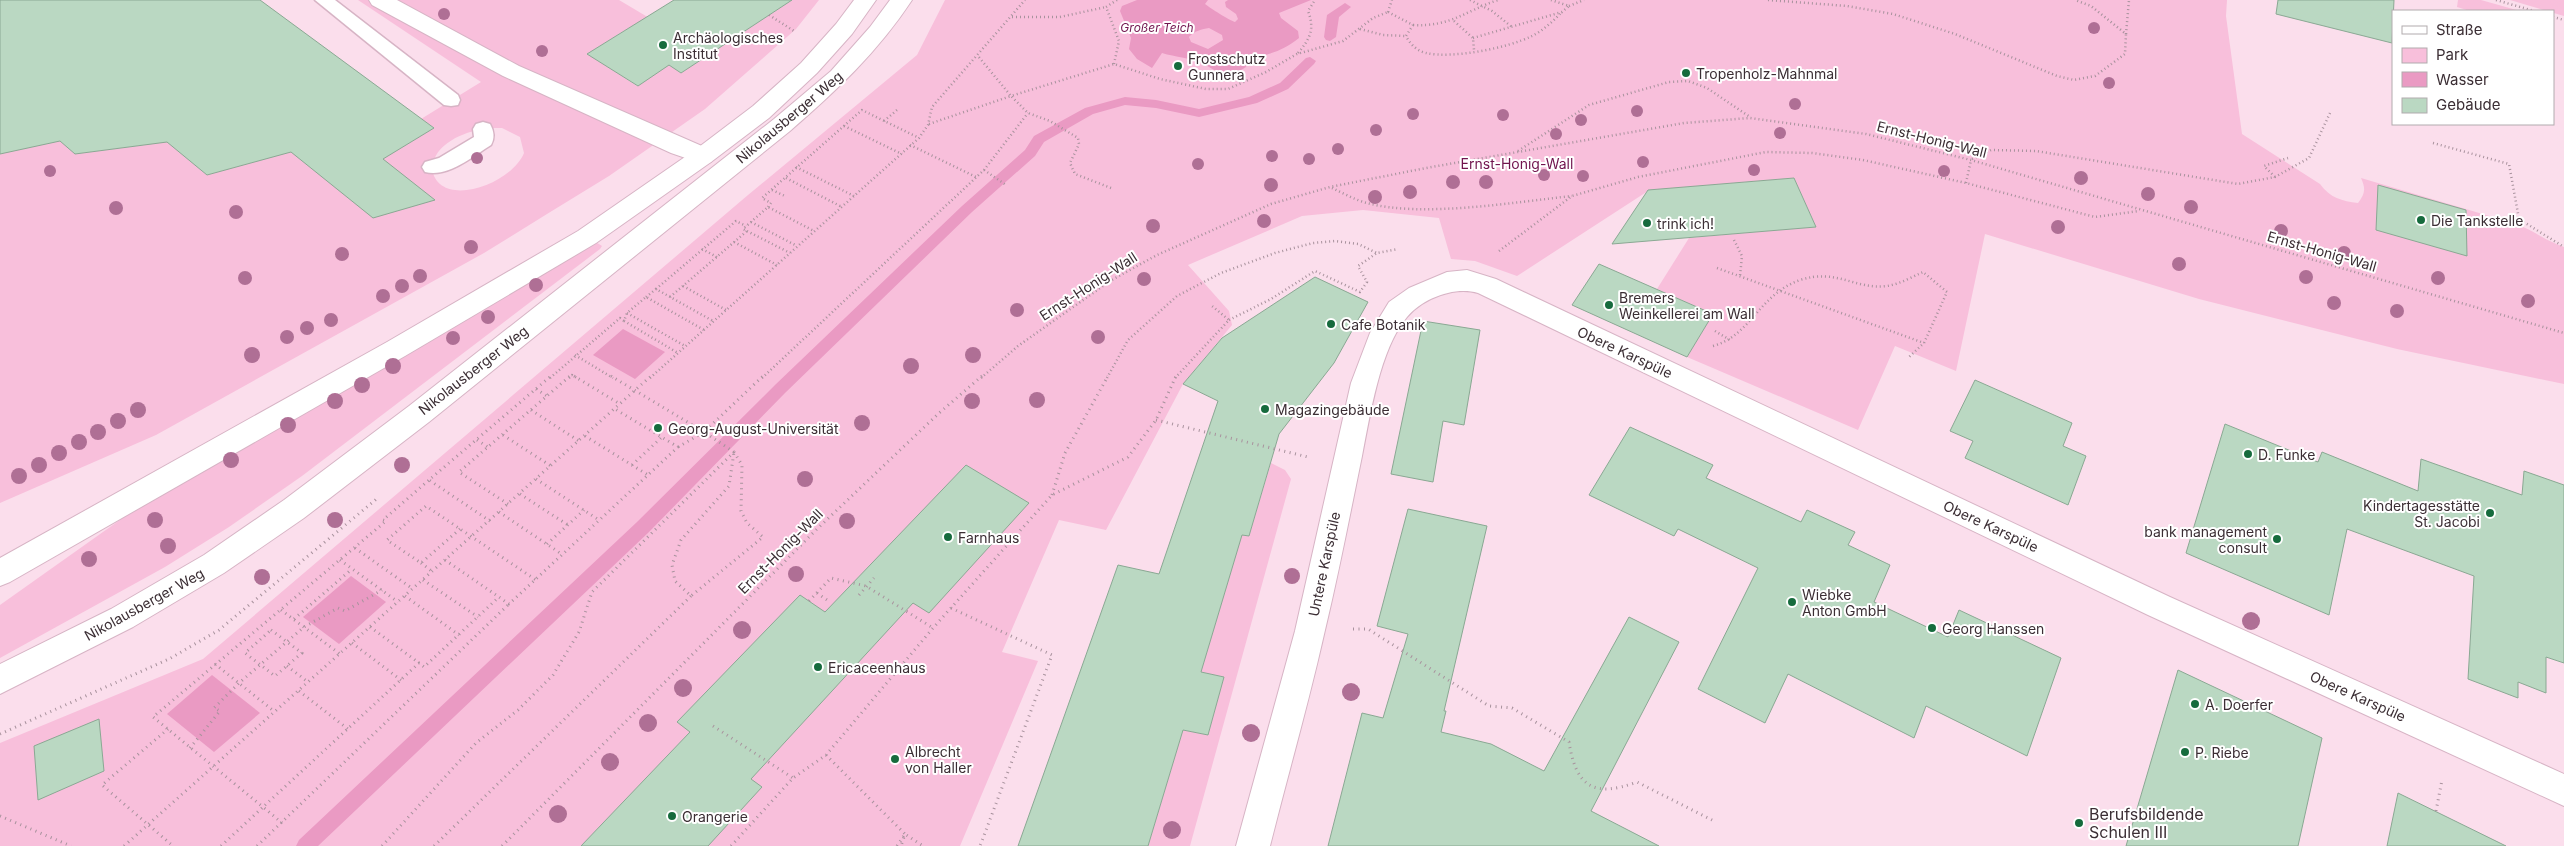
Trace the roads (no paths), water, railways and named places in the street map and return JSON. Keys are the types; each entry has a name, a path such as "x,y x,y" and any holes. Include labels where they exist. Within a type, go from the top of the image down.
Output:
{"street":[{"path":"380,0 511,71 679,147 704,156"},
{"name":"Nikolausberger Weg","path":"0,573 587,237 704,156 761,112 809,68 844,29 865,0"},
{"name":"Nikolausberger Weg","path":"0,680 122,618 214,564 294,509 419,414 782,125 839,76 878,32 901,0"},
{"name":"Obere Karspüle","path":"1418,295 1447,282 1467,280 1495,290 2159,606 2564,790"},
{"name":"Untere Karspüle","path":"1253,846 1310,631 1364,383 1383,333 1398,310 1418,295"}],"lane":[{"path":"324,0 452,100"},
{"path":"432,168 444,164 484,140 484,129"}],"water":[{"name":"Großer Teich","path":"1137,0 1208,0 1205,4 1235,22 1238,19 1236,14 1226,7 1225,2 1228,0 1311,0 1279,13 1281,18 1298,31 1299,38 1275,52 1248,59 1246,67 1228,75 1219,73 1199,62 1162,53 1152,68 1137,59 1129,49 1131,38 1120,11 1122,6","holes":["1209,28 1222,35 1223,40 1208,49 1191,42 1189,37 1196,32"]},
{"path":"623,329 665,352 635,379 593,355"},
{"path":"351,576 386,602 339,644 303,617"},
{"path":"212,675 260,713 214,752 167,714"}],"waterway":[{"path":"1330,37 1333,15 1345,7"},
{"path":"305,846 643,527 780,389 967,209 1030,153 1039,139 1089,111 1125,101 1156,104 1199,113 1253,100 1284,86 1310,61"}],"place":[{"name":"Archäologisches Institut","path":"663,45"},
{"name":"Frostschutz Gunnera","path":"1178,66"},
{"name":"Tropenholz-Mahnmal","path":"1686,73"},
{"name":"Die Tankstelle","path":"2421,220"},
{"name":"trink ich!","path":"1647,223"},
{"name":"Bremers Weinkellerei am Wall","path":"1609,305"},
{"name":"Cafe Botanik","path":"1331,324"},
{"name":"Magazingebäude","path":"1265,409"},
{"name":"Georg-August-Universität","path":"658,428"},
{"name":"D. Funke","path":"2248,454"},
{"name":"Kindertagesstätte St. Jacobi","path":"2490,513"},
{"name":"Farnhaus","path":"948,537"},
{"name":"bank management consult","path":"2277,539"},
{"name":"Wiebke Anton GmbH","path":"1792,602"},
{"name":"Georg Hanssen","path":"1932,628"},
{"name":"Ericaceenhaus","path":"818,667"},
{"name":"A. Doerfer","path":"2195,704"},
{"name":"P. Riebe","path":"2185,752"},
{"name":"Albrecht von Haller","path":"895,759"},
{"name":"Orangerie","path":"672,816"},
{"name":"Berufsbildende Schulen III","path":"2079,823"}],"park label":[{"name":"Ernst-Honig-Wall","path":"1517,163"}]}
